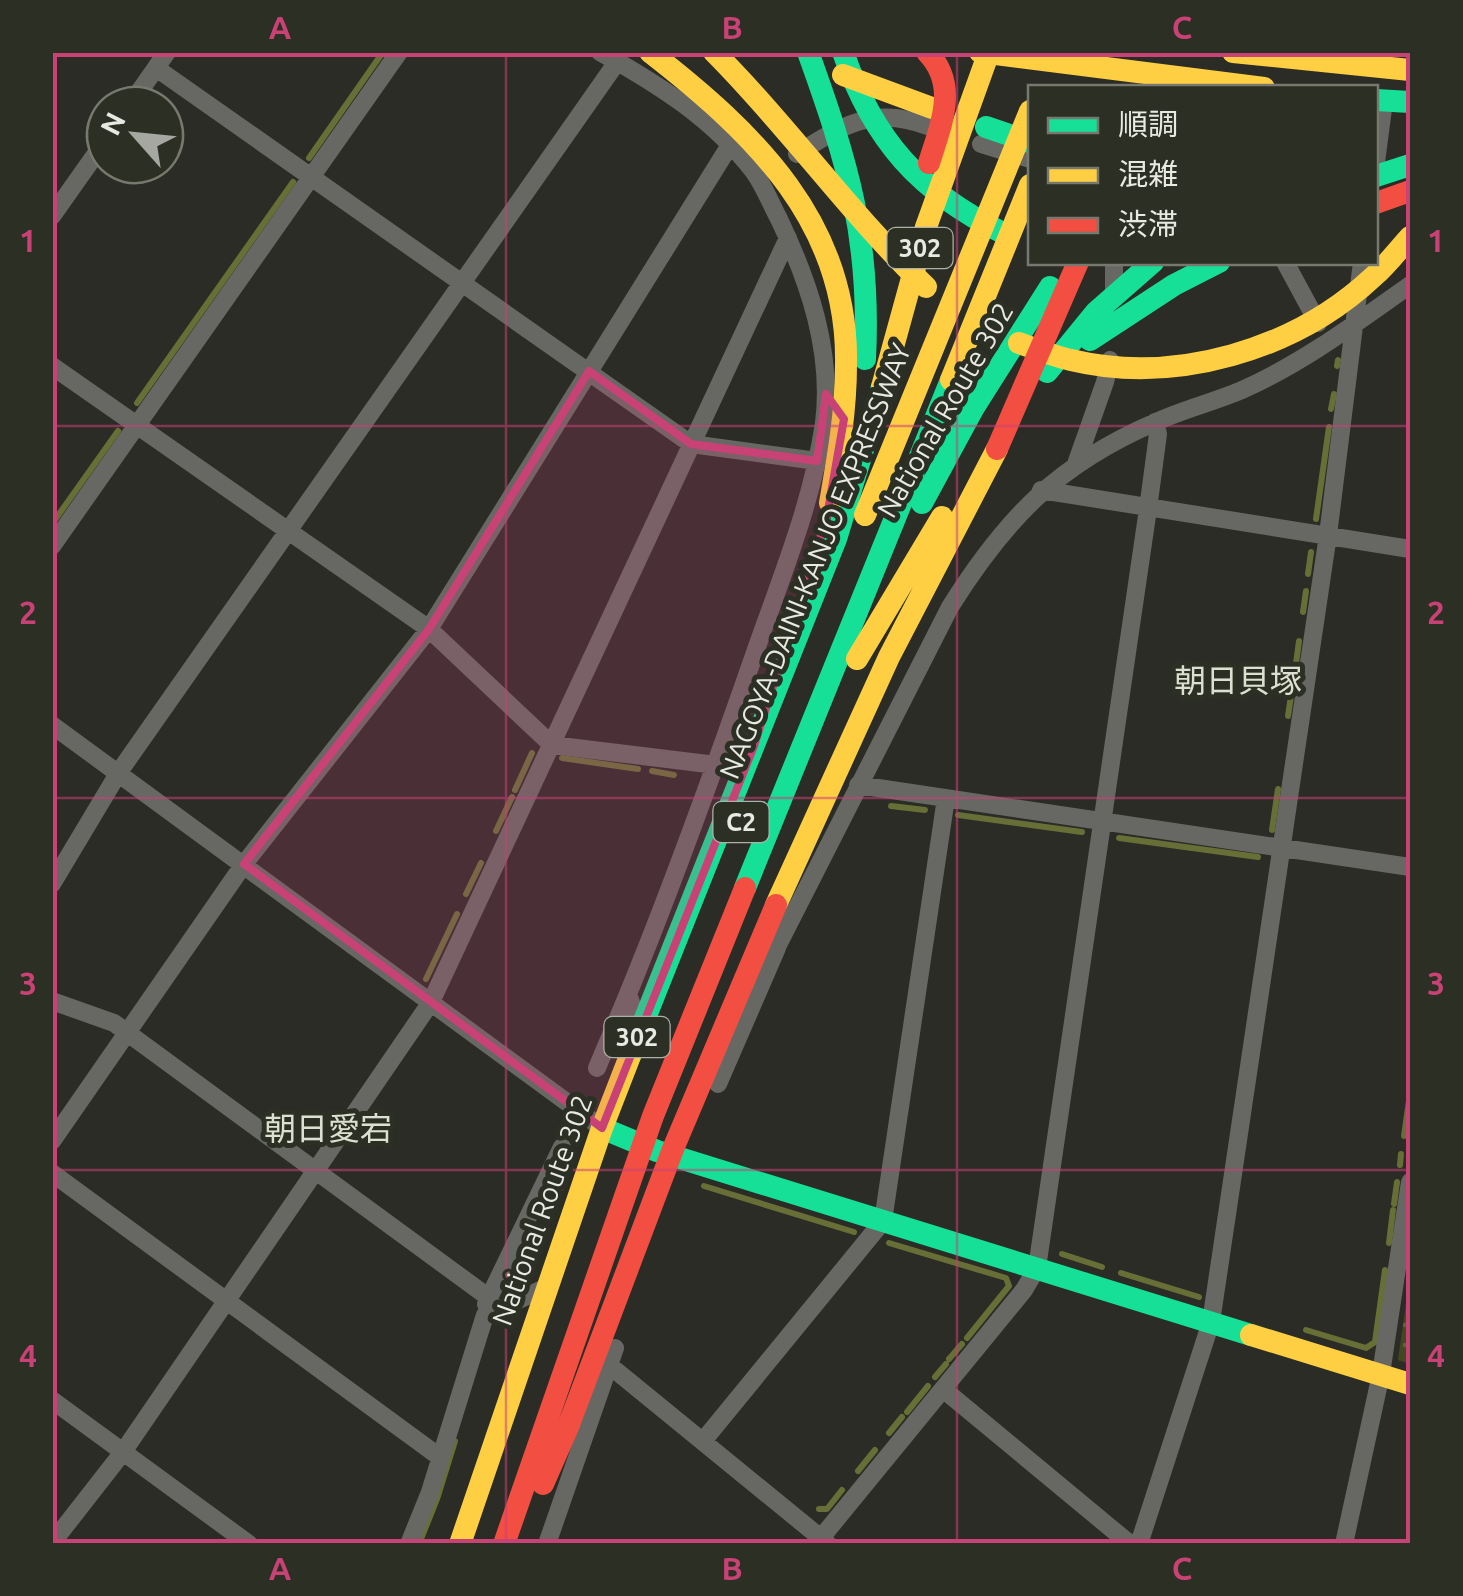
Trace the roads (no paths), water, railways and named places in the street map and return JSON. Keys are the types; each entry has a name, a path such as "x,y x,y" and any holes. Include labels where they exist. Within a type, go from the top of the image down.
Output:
{"main road":[{"path":"650,52 708,99 772,161 798,195 831,260 842,294 848,367 842,441 827,516"},
{"path":"714,52 761,101 880,244 932,292 992,331 1062,358 1130,368 1168,368 1250,350 1292,333 1352,296 1410,237"},
{"path":"786,52 930,117"},
{"path":"683,965 827,516 860,394 868,292 859,208 808,52"},
{"path":"843,52 857,94 872,122 909,171 959,211 1028,242"},
{"path":"926,52 943,68 947,93 928,165 926,227"},
{"path":"1041,85 1054,52"},
{"path":"1071,85 1084,52"},
{"path":"1233,52 1410,70"},
{"path":"1356,85 1374,52"},
{"path":"986,53 1162,69 1248,85"},
{"name":"National Route 302","path":"460,1544 602,1128 812,601 866,448 926,227 986,53"},
{"path":"1380,100 1410,102"},
{"name":"NAGOYA-DAINI-KANJO EXPRESSWAY","path":"476,1544 566,1274 683,965 1028,115"},
{"path":"983,136 1028,142"},
{"path":"1378,175 1410,165"},
{"name":"NAGOYA-DAINI-KANJO EXPRESSWAY","path":"504,1544 605,1246 1028,190"},
{"path":"1380,210 1410,191"},
{"path":"1380,210 1410,215"},
{"name":"National Route 302","path":"519,1544 714,981 909,531 973,409 1064,265"},
{"path":"519,1544 568,1427 673,1149 768,923 858,722 1004,436 1077,265"},
{"path":"714,981 856,661 888,603 942,516 1030,393 1096,312 1149,265"},
{"path":"1030,393 1104,330 1213,265"},
{"path":"602,1128 657,1152 1410,1384"},
{"path":"450,1544 497,1430"}],"street":[{"path":"52,546 400,52"},
{"path":"52,884 119,772 462,282 609,57 677,99 730,145 756,175 806,281 824,357 826,394 818,461 802,520 716,765 598,1068"},
{"path":"144,85 161,60 312,177 691,444 818,461"},
{"path":"1378,131 1380,100"},
{"path":"756,175 862,120 930,117"},
{"path":"983,136 1028,158"},
{"path":"52,1141 244,864 429,630 730,145"},
{"path":"52,216 85,169"},
{"path":"52,1543 124,1452 430,1002 788,238"},
{"path":"1076,464 1106,382 1114,328 1114,265"},
{"path":"1287,265 1329,344"},
{"path":"1139,1544 1212,1322 1328,535 1362,265"},
{"path":"708,1108 778,947 950,607 972,572 1041,490 1076,464 1155,422 1243,390 1329,344 1410,286"},
{"path":"52,366 429,630 552,746 716,765"},
{"path":"826,394 866,448"},
{"path":"609,1365 821,1542 1024,1290 1037,1268 1148,509 1158,434 1155,422"},
{"path":"1041,490 1410,549"},
{"path":"52,726 602,1128"},
{"path":"858,785 1410,867"},
{"path":"703,1442 883,1221 946,798"},
{"path":"714,981 778,947"},
{"path":"628,994 640,1028"},
{"path":"52,1001 128,1032 315,1170 486,1306"},
{"path":"409,1544 441,1458 486,1306 562,1148"},
{"path":"52,1173 441,1458"},
{"path":"1344,1544 1380,1374 1410,1182"},
{"path":"548,1543 666,1213"},
{"path":"618,1256 630,1305"},
{"path":"486,1306 545,1288"},
{"path":"943,1389 1130,1544"},
{"path":"52,1400 249,1544"}],"waterway":[{"path":"309,158 383,52"},
{"path":"137,403 293,182"},
{"path":"1337,366 1338,360"},
{"path":"1331,409 1334,394"},
{"path":"1316,519 1329,427"},
{"path":"52,524 118,431"},
{"path":"1308,574 1311,552"},
{"path":"1303,612 1306,591"},
{"path":"1294,679 1299,641"},
{"path":"1288,716 1291,696"},
{"path":"515,790 532,753"},
{"path":"562,758 638,769"},
{"path":"652,771 674,775"},
{"path":"1272,830 1278,789"},
{"path":"496,831 512,797"},
{"path":"891,806 925,810"},
{"path":"958,815 1082,832"},
{"path":"1119,838 1258,857"},
{"path":"466,894 481,863"},
{"path":"426,979 457,914"},
{"path":"1404,1136 1409,1101"},
{"path":"1400,1165 1401,1154"},
{"path":"1394,1204 1397,1182"},
{"path":"541,1212 564,1184"},
{"path":"704,1186 854,1232"},
{"path":"1389,1243 1393,1210"},
{"path":"889,1243 1006,1278 1009,1286 967,1338"},
{"path":"1062,1254 1102,1267"},
{"path":"1306,1330 1366,1348 1375,1342 1385,1270"},
{"path":"1121,1273 1199,1297"},
{"path":"949,1359 962,1344"},
{"path":"935,1377 946,1364"},
{"path":"907,1412 928,1386"},
{"path":"889,1433 902,1417"},
{"path":"419,1544 455,1441"},
{"path":"858,1471 875,1450"},
{"path":"819,1509 827,1509 842,1490"}],"district":[{"name":"朝日貝塚","path":"1238,681"},
{"name":"朝日愛宕","path":"328,1129"}]}
